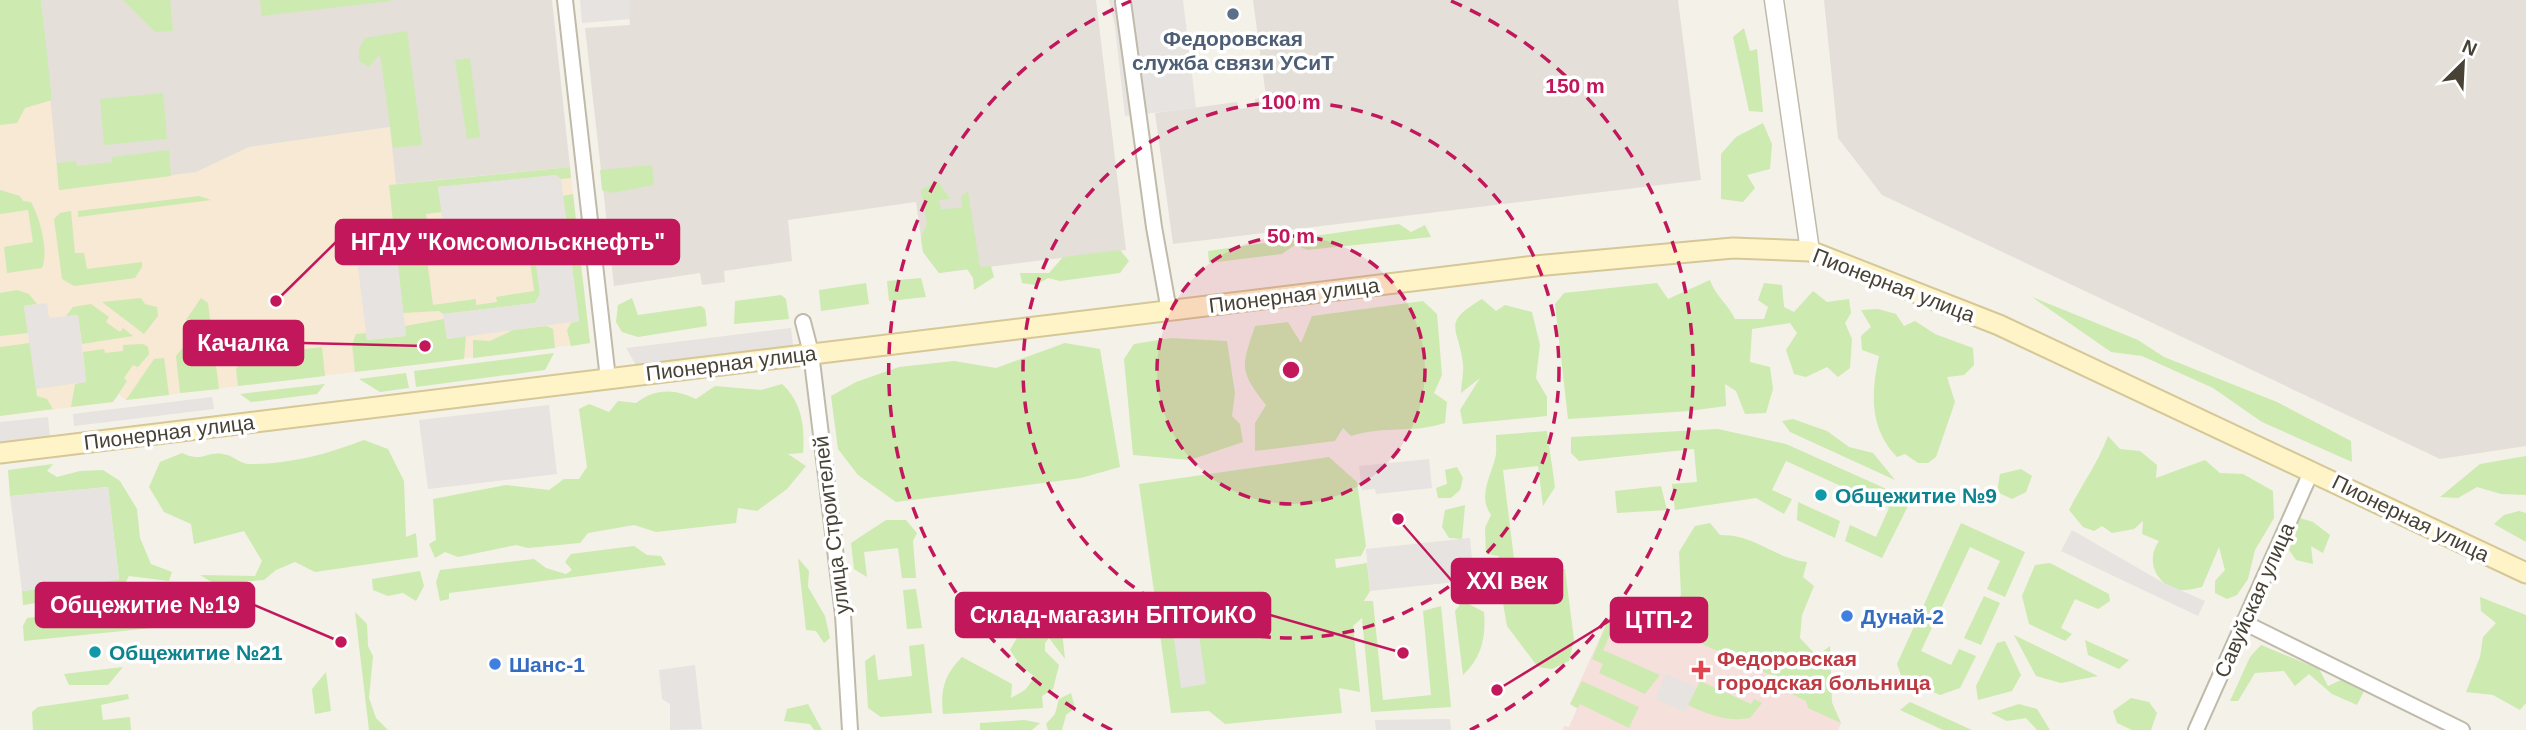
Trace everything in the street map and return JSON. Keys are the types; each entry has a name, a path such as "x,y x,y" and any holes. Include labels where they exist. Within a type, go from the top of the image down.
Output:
{"main road":[{"name":"Пионерная улица","path":"0,453 811,353 1652,254 1733,248 1810,251 1999,325 2526,573"}],"street":[{"path":"565,0 608,379"},
{"path":"1774,0 1810,251"},
{"path":"1123,2 1153,227 1169,311"},
{"name":"улица Строителей","path":"803,322 811,353 843,615 850,730"},
{"name":"Савуйская улица","path":"2196,730 2312,470"},
{"path":"2243,622 2462,730"}],"shaded area":[{"path":"0,0 41,0 60,190 196,172 249,147 390,127 397,184 570,167 590,343 126,400 119,394 113,402 0,416"},
{"path":"41,0 552,0 570,167 396,184 390,127 249,147 196,172 59,190"},
{"path":"580,0 628,0 630,19 582,23"},
{"path":"628,0 1096,0 1126,250 939,273 923,252 916,202 788,220 792,261 724,271 725,282 702,285 700,273 614,286 585,28 630,25"},
{"path":"1109,0 1183,0 1196,108 1125,116 1115,27"},
{"path":"1253,0 1678,0 1701,180 1173,244 1155,113 1237,102 1238,109 1256,107 1255,99 1266,97"},
{"path":"1824,0 2526,0 2526,446 2440,459 1882,195 1838,138"},
{"path":"556,175 561,179 579,321 447,339 443,314 535,303 540,294 533,241 526,234 446,245 438,187"},
{"path":"395,238 406,336 367,340 355,243"},
{"path":"47,303 49,318 78,315 86,382 36,389 24,306"},
{"path":"791,328 793,346 636,365 626,348"},
{"path":"212,397 214,409 74,426 73,414"},
{"path":"549,405 557,474 428,489 419,420"},
{"path":"48,417 50,437 0,443 0,422"},
{"path":"1429,459 1432,488 1376,494 1375,489 1362,490 1359,466"},
{"path":"108,487 119,580 22,591 10,496"},
{"path":"2072,530 2162,582 2205,601 2198,616 2061,551"},
{"path":"1470,538 1474,580 1370,591 1366,549"},
{"name":"Федоровская городская больница","path":"1611,613 1819,672 1841,723 1838,730 1563,730 1564,726 1569,727 1577,709 1570,704"},
{"path":"1197,621 1206,684 1181,688 1172,625"},
{"path":"695,665 702,729 670,730 670,704 662,699 659,670"},
{"path":"1666,674 1696,687 1685,712 1655,699"},
{"path":"1450,719 1451,730 1376,730 1375,720"}],"green space":[{"path":"0,0 41,0 52,100 25,108 17,123 0,125"},
{"path":"123,0 170,0 173,31 155,32"},
{"path":"260,0 391,0 391,1 262,16"},
{"path":"1744,28 1750,51 1757,49 1763,112 1749,111 1733,37"},
{"path":"407,31 422,145 393,148 380,54 369,67 359,61 359,49 365,38"},
{"path":"470,58 480,137 467,139 455,60"},
{"path":"163,93 167,139 104,145 100,99"},
{"path":"1763,123 1772,144 1770,169 1747,175 1755,188 1743,202 1721,199 1721,154 1736,137"},
{"path":"169,150 171,176 59,190 57,163 76,161 77,166 112,162 112,157"},
{"path":"652,165 654,185 612,193 602,190 600,170"},
{"path":"570,167 571,178 561,179 556,175 438,187 442,212 426,214 430,241 446,239 447,245 525,234 533,240 540,294 535,303 443,314 439,311 403,313 389,185","holes":["528,246 534,291 496,297 497,302 476,305 476,299 433,305 427,259"]},
{"path":"938,181 950,199 939,200 941,209 962,208 961,197 968,191 980,267 991,266 994,277 974,290 973,278 967,269 939,273 923,252 921,238 927,223 921,190"},
{"path":"0,190 31,202 42,235 42,268 7,273 4,247 33,242 28,210 0,214"},
{"path":"573,194 590,343 571,346 567,330 571,323 579,321 563,196"},
{"path":"199,196 211,200 78,217 78,211"},
{"path":"71,211 75,253 84,253 87,269 142,262 135,278 74,286 62,279 54,219 60,213"},
{"path":"1399,224 1411,232 1425,225 1431,237 1307,250 1295,245 1282,254 1209,263 1208,251"},
{"path":"1120,250 1129,261 1120,273 1060,281 1048,278 1036,285 1022,283 1020,273 1049,273 1063,257"},
{"path":"921,278 926,297 889,301 887,281"},
{"path":"1710,280 1735,319 1764,319 1768,307 1758,300 1764,283 1782,285 1784,307 1794,312 1813,291 1827,302 1849,299 1851,313 1845,323 1852,339 1850,368 1838,377 1827,367 1806,377 1794,374 1786,350 1797,333 1790,323 1752,329 1750,362 1770,367 1773,389 1766,413 1745,414 1736,391 1725,384 1726,406 1568,419 1555,304 1564,293 1657,283 1668,299"},
{"path":"866,283 869,304 821,311 819,290"},
{"path":"17,290 29,294 37,304 24,306 28,333 0,336 0,293"},
{"path":"781,295 786,299 789,319 734,324 735,301"},
{"path":"2032,297 2138,340 2164,357 2277,402 2351,441 2352,462 2262,422 2213,388 2142,356 2111,352"},
{"path":"141,298 145,304 157,307 158,316 144,334 102,302"},
{"path":"201,298 208,303 211,327 193,330 186,327 186,320"},
{"path":"632,298 638,315 701,306 705,309 707,326 638,337 622,332 616,322 618,305"},
{"path":"1482,299 1496,311 1505,305 1532,312 1540,345 1536,378 1547,397 1547,416 1463,424 1460,410 1480,378 1461,393 1463,364 1455,327 1461,314"},
{"path":"1423,301 1437,314 1442,375 1434,393 1447,402 1445,423 1351,436 1343,428 1335,441 1255,451 1255,423 1266,405 1251,384 1245,368 1255,326 1288,322 1301,343 1312,316"},
{"path":"91,304 109,317 106,322 120,332 123,328 133,336 82,344 78,315 66,316 73,307"},
{"path":"1878,309 1896,314 1904,326 1915,321 1935,334 1973,348 1974,365 1964,375 1947,377 1955,402 1936,457 1928,463 1918,463 1905,454 1897,457 1881,434 1877,422 1874,397 1879,356 1862,350 1861,336 1871,327 1861,310"},
{"path":"444,319 447,339 466,336 464,359 355,372 352,344 356,334 366,333 367,340 406,336 405,326"},
{"path":"547,326 553,329 555,348 473,358 473,340 490,341 513,330"},
{"path":"212,335 219,389 180,393 176,356 191,337"},
{"path":"1171,338 1227,341 1235,393 1232,416 1240,424 1243,442 1190,460 1133,455 1124,359 1134,344"},
{"path":"30,343 37,396 47,399 53,409 0,416 0,347"},
{"path":"1065,343 1100,349 1120,467 1081,478 896,502 858,475 838,449 831,396 856,382 899,367 954,361 996,368"},
{"path":"143,344 148,347 149,354 138,367 133,365 124,378 127,381 113,402 71,407 75,384 86,382 83,352 104,349 105,353 123,351 123,345"},
{"path":"322,347 325,376 238,386 236,369 243,357"},
{"path":"554,353 545,370 416,387 414,371"},
{"path":"164,358 169,395 126,400 154,359"},
{"path":"406,373 409,388 380,392 359,379"},
{"path":"325,384 317,394 251,402 240,394"},
{"path":"782,384 798,407 803,434 803,453 788,454 806,466 787,489 757,511 738,508 736,523 656,532 634,525 588,533 580,543 528,548 516,545 458,557 445,552 435,558 429,544 436,540 433,499 506,485 549,490 564,479 579,479 587,467 579,409 589,404 609,412 618,401 636,403 658,393 680,393 696,399 715,386 761,390"},
{"path":"1793,419 1827,431 1849,447 1873,453 1895,480 1790,432 1782,421"},
{"path":"1718,429 1786,444 1911,500 1882,558 1845,541 1850,525 1876,537 1889,508 1786,461 1772,490 1792,499 1784,514 1756,498 1675,510 1672,484 1697,482 1694,449 1579,461 1571,453 1571,437"},
{"path":"1547,431 1555,487 1543,506 1538,466 1503,470 1519,599 1554,595 1551,570 1565,569 1574,640 1569,661 1552,669 1538,667 1507,626 1503,603 1490,583 1499,556 1486,554 1485,528 1491,515 1485,494 1496,456 1496,435"},
{"path":"2108,436 2120,449 2140,451 2157,465 2156,478 2205,460 2220,473 2243,474 2273,491 2274,518 2255,550 2248,579 2237,595 2227,599 2215,593 2215,581 2225,570 2219,547 2202,587 2179,590 2164,583 2155,571 2153,556 2159,541 2142,534 2143,521 2134,529 2112,533 2102,526 2094,531 2083,527 2069,510"},
{"path":"364,440 388,449 404,481 406,537 416,533 418,557 315,572 295,562 276,570 264,580 215,584 200,575 255,576 262,561 244,531 194,544 191,524 164,512 149,487 160,462 182,453 195,457 223,454 248,464 278,463 307,458"},
{"path":"2526,456 2526,495 2501,494 2477,487 2458,498 2440,497 2480,464"},
{"path":"1329,457 1357,482 1366,546 1361,556 1335,559 1336,568 1367,563 1370,591 1364,601 1373,601 1383,700 1431,695 1423,611 1441,606 1451,707 1371,712 1362,618 1353,626 1360,692 1339,688 1342,713 1225,724 1209,711 1171,713 1139,484"},
{"path":"53,464 47,471 57,477 80,471 103,470 120,481 137,509 140,538 151,564 172,572 169,581 129,576 121,590 23,605 22,591 119,579 108,487 10,496 8,470"},
{"path":"1457,467 1463,478 1460,490 1451,498 1438,498 1436,488 1447,484 1445,470"},
{"path":"2021,469 2032,476 2026,492 2012,499 1997,492 2000,474"},
{"path":"1661,486 1667,510 1617,513 1615,491"},
{"path":"1798,502 1840,521 1835,538 1797,520"},
{"path":"1465,505 1462,539 1449,538 1442,527 1445,510"},
{"path":"2519,511 2526,513 2526,542 2494,524 2504,515"},
{"path":"2300,518 2313,522 2330,535 2323,553 2311,546 2313,564 2296,560 2289,550"},
{"path":"886,520 906,520 917,533 913,541 916,578 902,578 898,548 864,552 867,577 854,569 851,543"},
{"path":"1710,523 1720,535 1754,542 1783,556 1807,562 1803,577 1814,586 1802,615 1800,638 1817,656 1830,646 1832,703 1841,723 1808,708 1806,701 1786,691 1785,678 1766,673 1678,633 1673,643 1618,617 1603,650 1660,675 1645,694 1599,673 1603,664 1592,659 1611,613 1671,608 1681,595 1679,552 1695,526"},
{"path":"1961,523 2025,552 2005,597 1987,589 2000,561 1970,547 1921,651 1951,665 1959,649 1976,656 1960,688 1940,695 1902,678 1897,664"},
{"path":"634,546 647,555 661,556 666,565 449,593 449,599 440,601 436,582 440,570 534,559 546,568 566,574 572,570 565,562 571,554"},
{"path":"798,558 809,571 808,587 825,616 830,638 824,643 816,631 806,630"},
{"path":"2050,563 2109,594 2110,601 2098,609 2075,599 2061,628 2072,634 2065,641 2029,624 2022,596 2035,565"},
{"path":"420,571 424,586 416,601 403,593 388,596 373,590 372,579"},
{"path":"916,589 922,628 907,629 903,590"},
{"path":"1984,596 2000,603 1981,645 1964,638"},
{"path":"2480,597 2526,615 2526,703 2520,710 2493,695 2466,692 2480,657 2483,637 2496,623 2481,611"},
{"path":"1463,601 1484,612 1484,621 1479,654 1463,675 1455,611"},
{"path":"153,604 157,613 149,621 152,628 24,641 23,626 27,618"},
{"path":"1051,604 1066,609 1061,622 1065,659 1049,638 1045,643 1045,651 1059,665 1053,689 1042,696 1043,708 943,714 945,682 962,657 1012,684 1011,698 1025,690 1035,677 1020,665 1010,650 1029,617"},
{"path":"355,612 367,624 368,646 373,656 369,698 376,718 388,730 369,730"},
{"path":"2014,635 2098,676 2061,683 2036,676"},
{"path":"2085,640 2129,660 2119,669 2088,655"},
{"path":"2005,641 2021,675 2012,691 1978,700 1976,686 1997,643"},
{"path":"924,644 932,713 881,717 868,708 865,661 875,654 878,680 912,676 909,646"},
{"path":"2261,645 2319,669 2328,686 2341,680 2364,691 2357,705 2332,694 2309,674 2295,686 2284,671 2255,673 2238,701 2230,701 2250,657"},
{"path":"123,667 108,685 69,685 64,674"},
{"path":"326,672 331,711 315,714 312,689"},
{"path":"1582,681 1639,707 1629,728 1580,704 1578,708 1570,704"},
{"path":"1700,681 1751,704 1754,699 1762,703 1750,718 1734,719 1711,715 1688,705"},
{"path":"1071,693 1075,708 1066,715 1062,730 1048,730 1046,724 1055,714 1059,699"},
{"path":"128,694 129,699 101,705 103,720 130,717 131,730 33,730 32,712 38,707"},
{"path":"2131,698 2149,702 2157,713 2151,730 2132,730 2117,723 2113,711"},
{"path":"1910,702 1972,730 1943,730 1900,710"},
{"path":"808,704 822,730 814,730 810,724 784,721 787,709"},
{"path":"2019,704 2037,709 2050,730 2037,730 2026,718 2007,721 1991,713"},
{"path":"1024,720 1040,723 1032,730 980,730 980,723"}],"place":[{"name":"Федоровская служба связи УСиТ","path":"1233,14"},
{"name":"НГДУ \"Комсомольскнефть\"","path":"276,301"},
{"name":"Качалка","path":"425,346"},
{"name":"Общежитие №9","path":"1821,495"},
{"name":"XXI век","path":"1398,519"},
{"name":"Дунай-2","path":"1847,616"},
{"name":"Общежитие №19","path":"341,642"},
{"name":"Общежитие №21","path":"95,652"},
{"name":"Склад-магазин БПТОиКО","path":"1403,653"},
{"name":"Шанс-1","path":"495,664"},
{"name":"Федоровская городская больница","path":"1701,670"},
{"name":"ЦТП-2","path":"1497,690"}]}
